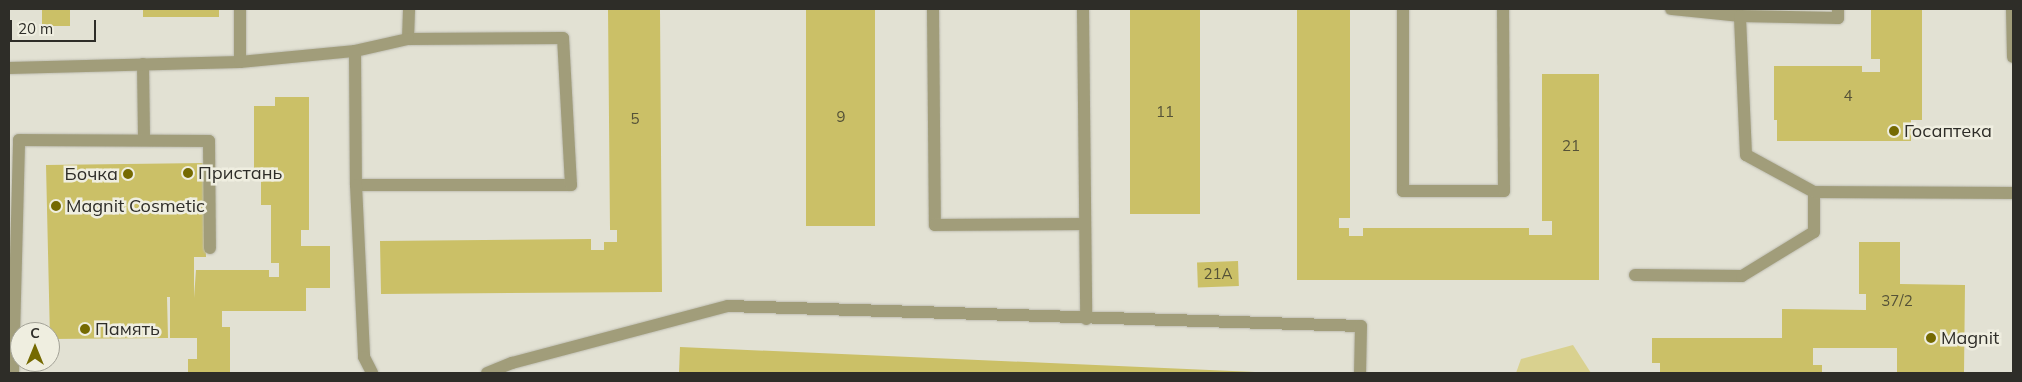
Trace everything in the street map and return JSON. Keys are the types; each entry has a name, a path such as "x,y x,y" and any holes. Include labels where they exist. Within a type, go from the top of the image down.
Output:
{"street":[{"path":"240,9 240,62"},
{"path":"408,39 409,9"},
{"path":"933,9 935,225 1085,224"},
{"path":"1083,9 1086,319"},
{"path":"1403,9 1404,191 1504,191 1503,9"},
{"path":"1671,9 1740,16 1838,18 1838,9"},
{"path":"2012,9 2013,57"},
{"path":"1740,16 1746,155 1814,192 2013,194"},
{"path":"9,68 240,62 355,51 408,39 563,38 571,185 356,185"},
{"path":"355,51 356,185 364,357 372,373"},
{"path":"143,64 144,140"},
{"path":"13,373 19,140 209,141 210,248"},
{"path":"1635,275 1742,276 1814,232 1814,192"},
{"path":"487,373 512,363 728,306 1086,319 1361,326 1360,373"}],"shaded area":[{"path":"1573,345 1591,373 1516,373 1521,359"}],"building":[{"path":"42,9 70,9 70,26 42,26"},
{"path":"143,9 219,9 219,17 143,17"},
{"path":"608,9 660,9 662,292 381,294 380,241 591,239 591,250 604,250 604,242 617,242 617,230 610,230"},
{"path":"806,9 875,9 875,226 806,226"},
{"path":"1130,9 1200,9 1200,214 1130,214"},
{"path":"1297,9 1350,9 1350,218 1339,218 1339,228 1349,228 1349,236 1363,236 1363,228 1529,228 1529,235 1552,235 1552,221 1542,221 1542,74 1599,74 1599,280 1297,280"},
{"path":"1871,9 1922,9 1922,120 1911,120 1911,141 1777,141 1777,120 1774,120 1774,66 1862,66 1862,72 1880,72 1880,59 1871,59"},
{"path":"275,97 309,97 309,230 301,230 301,246 330,246 330,288 306,288 306,311 222,311 222,327 230,327 230,373 188,373 188,359 197,359 197,338 170,338 170,297 167,297 168,338 60,339 60,322 50,322 46,165 205,163 206,257 194,257 194,298 196,270 269,270 269,277 279,277 279,263 271,263 271,205 261,205 261,172 254,172 254,106 275,106"},
{"path":"1859,242 1900,242 1900,284 1965,285 1964,373 1897,373 1897,348 1813,348 1813,365 1822,365 1822,373 1660,373 1660,363 1652,363 1652,338 1782,338 1782,309 1866,310 1866,294 1859,294"},
{"path":"1238,261 1239,286 1198,287 1197,262"},
{"path":"680,347 1255,372 1255,373 679,373"}],"place":[{"name":"Госаптека","path":"1894,131"},
{"name":"Пристань","path":"188,173"},
{"name":"Бочка","path":"128,174"},
{"name":"Magnit Cosmetic","path":"56,206"},
{"name":"Память","path":"85,329"},
{"name":"Magnit","path":"1931,338"}]}
